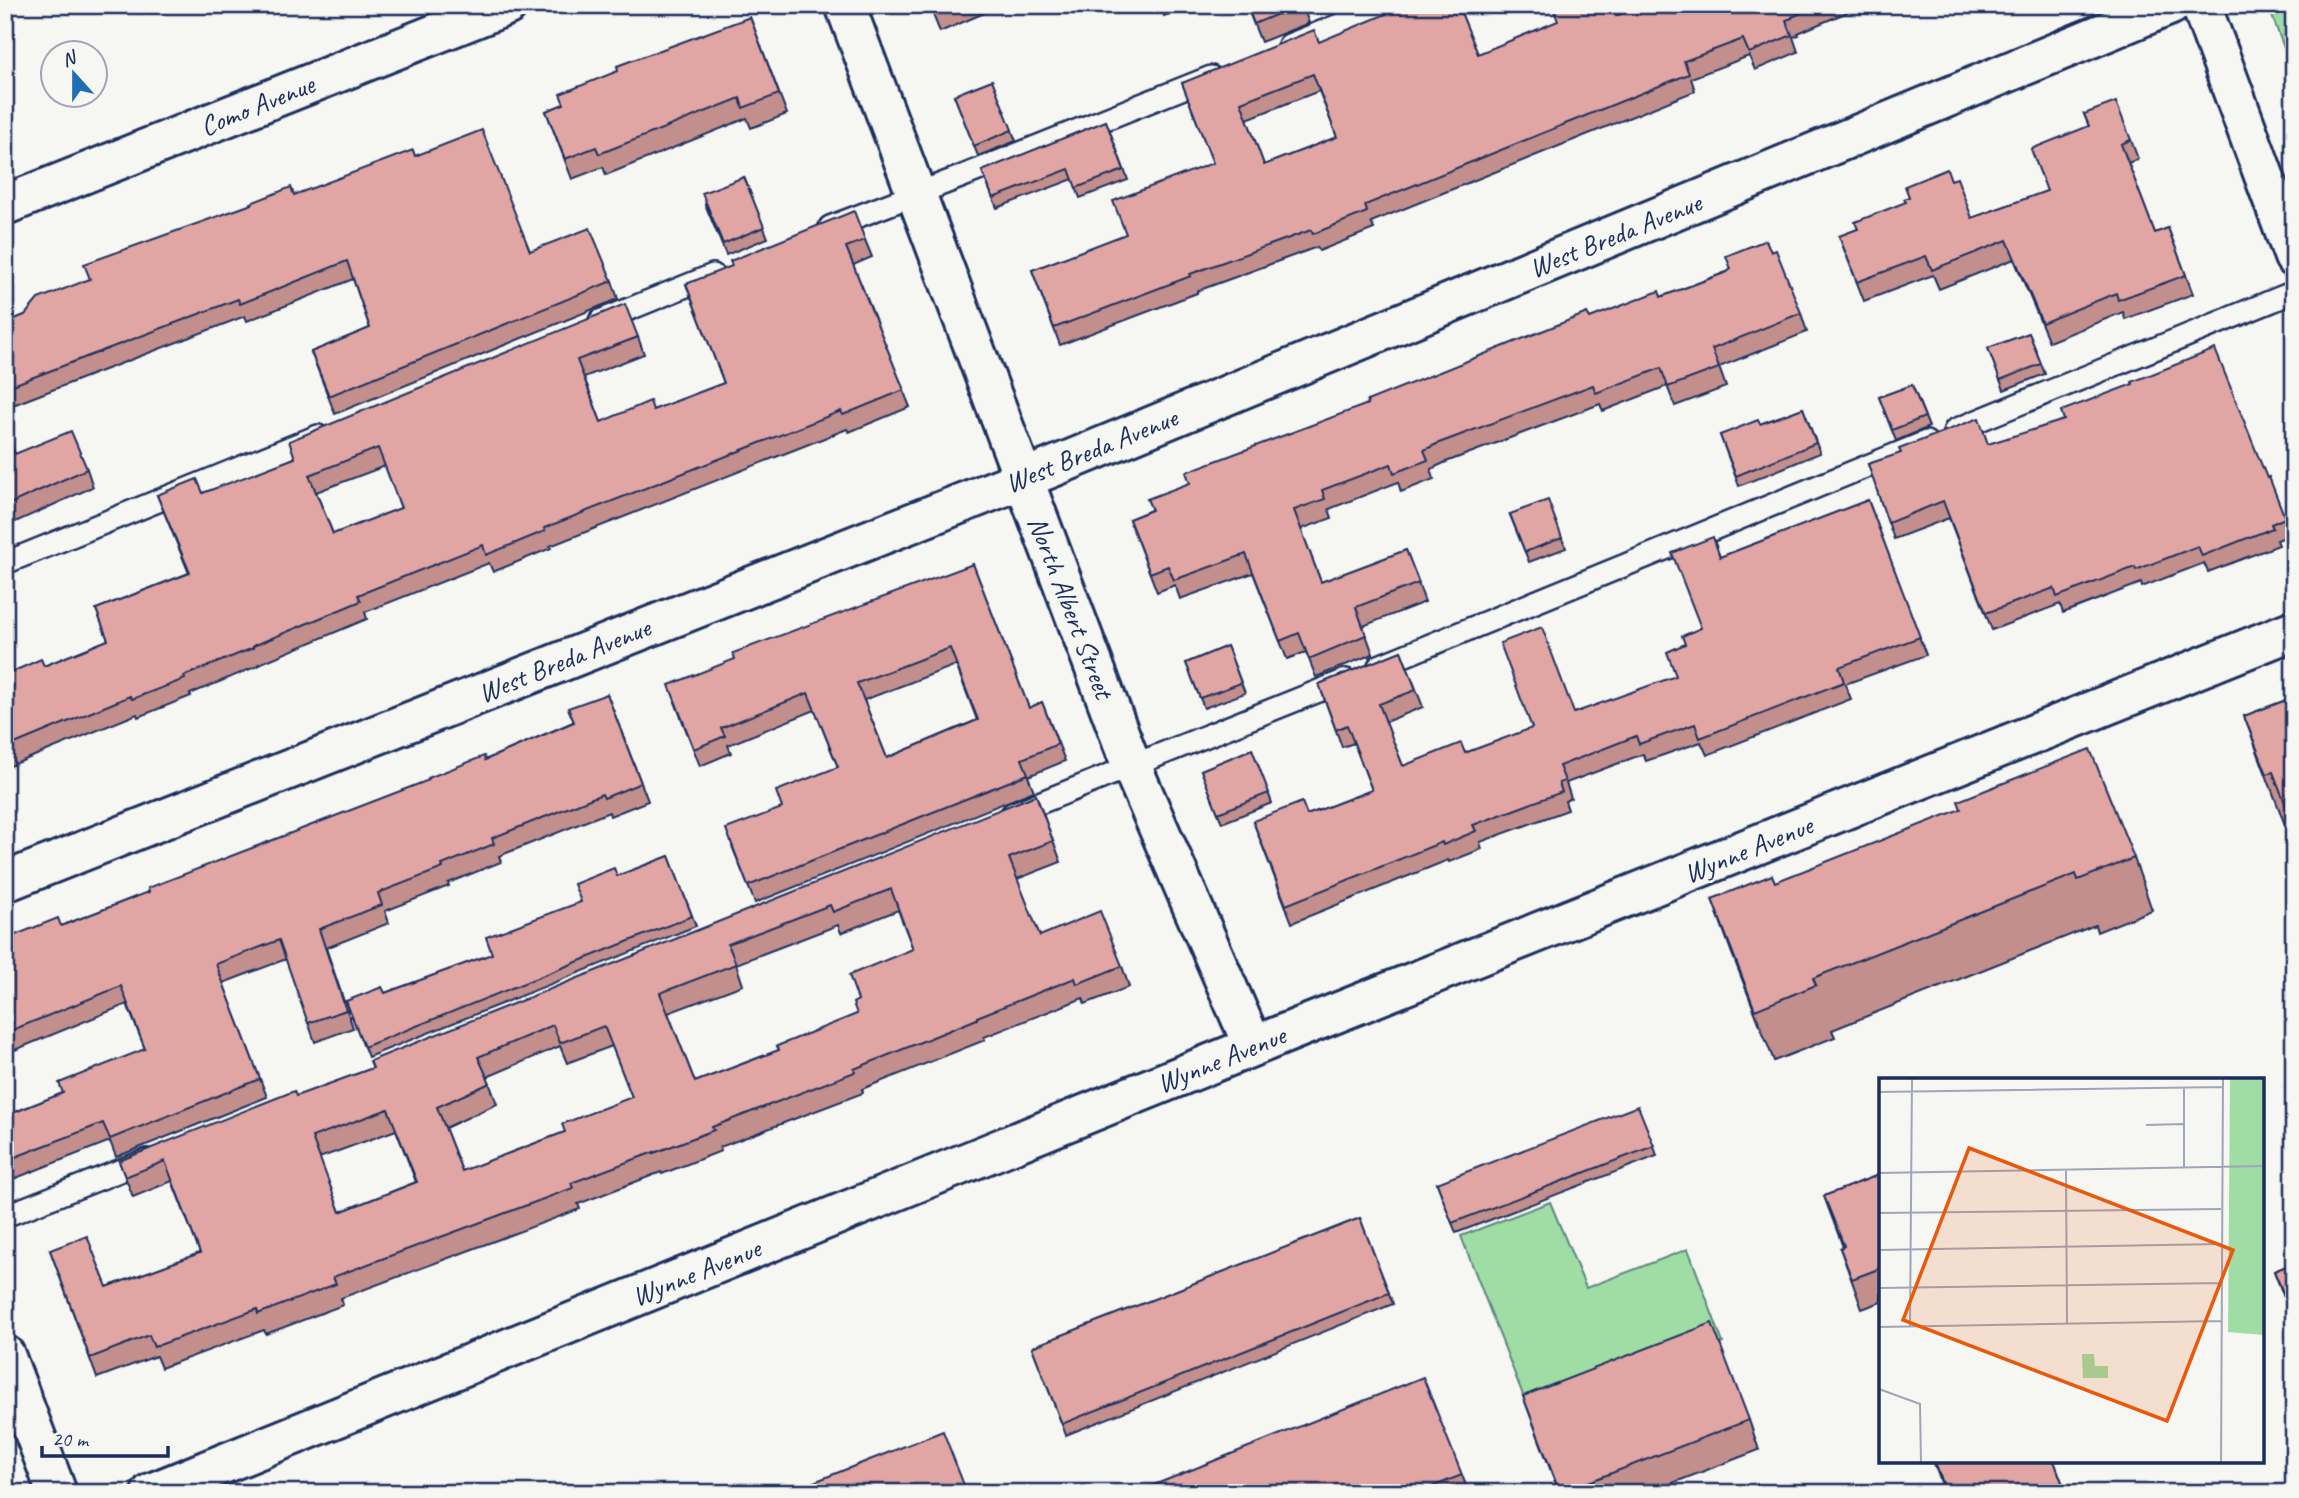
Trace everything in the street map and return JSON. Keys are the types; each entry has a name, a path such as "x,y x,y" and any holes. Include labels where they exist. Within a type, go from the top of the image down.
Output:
{"street":[{"name":"Como Avenue","path":"5,205 508,5"},
{"name":"North Albert Street","path":"845,5 1132,767 1252,1046"},
{"name":"West Breda Avenue","path":"5,883 1022,478 2171,5"},
{"path":"2201,5 2294,257"},
{"name":"Wynne Avenue","path":"150,1493 1252,1046 2294,630"},
{"path":"5,1355 57,1493"}],"lane":[{"path":"1273,52 1389,5"},
{"path":"812,234 1234,68"},
{"path":"581,328 735,266"},
{"path":"991,823 2294,292"},
{"path":"5,563 338,427"},
{"path":"5,1216 162,1154"}],"green space":[{"path":"2268,5 2294,5 2294,75"},
{"path":"1550,1202 1586,1288 1688,1249 1723,1343 1532,1418 1461,1236"}],"building":[{"path":"929,5 952,5 933,13"},
{"path":"1247,5 1299,5 1254,24"},
{"path":"1382,5 1458,5 1478,54 1558,21 1552,5 1611,5 1616,16 1643,5 1818,5 1786,20 1792,35 1749,53 1743,39 1684,61 1689,74 1365,205 1367,212 1313,234 1311,230 1190,274 1191,276 1054,328 1032,270 1126,234 1113,201 1213,163 1182,83 1314,30 1319,42 1386,14","holes":["1313,74 1337,137 1264,165 1241,102"]},
{"path":"750,17 779,94 743,108 740,98 599,154 596,147 565,159 546,111 564,104 560,94 618,71 617,66"},
{"path":"992,80 1012,130 974,146 954,95"},
{"path":"2116,102 2131,140 2121,144 2155,233 2168,228 2186,275 2118,300 2116,293 2042,323 2007,240 1932,270 1926,256 1857,282 1839,236 1858,229 1855,222 1906,202 1904,199 1909,197 1905,186 1947,169 1951,180 1957,178 1972,218 2047,191 2031,149 2089,126 2084,114"},
{"path":"1106,121 1124,170 1076,188 1069,169 993,198 982,171"},
{"path":"482,130 530,251 590,228 612,281 329,396 311,352 370,328 347,261 240,304 238,299 5,388 5,323 25,315 38,299 90,279 84,264 252,204 291,187 294,195 413,150 415,156"},
{"path":"744,177 764,227 723,244 702,193"},
{"path":"854,211 865,240 846,247 904,390 843,415 841,411 544,528 545,531 486,555 483,545 358,595 361,601 184,676 185,679 132,699 130,696 5,748 5,675 41,659 44,666 108,640 96,609 190,573 157,495 197,479 203,493 295,458 289,441 625,304 638,337 577,360 601,422 650,401 653,410 724,383 686,284 732,266 730,261","holes":["378,448 401,508 333,534 309,475"]},
{"path":"1766,240 1771,252 1776,250 1801,313 1712,349 1719,368 1668,387 1661,368 1596,393 1593,385 1439,443 1424,450 1428,460 1394,473 1391,464 1322,490 1325,499 1294,510 1321,582 1406,550 1419,583 1356,607 1366,635 1309,659 1299,633 1280,641 1246,554 1174,580 1168,566 1150,573 1129,519 1152,510 1147,499 1190,483 1186,472 1368,404 1367,401 1587,313 1590,318 1659,291 1661,297 1727,272 1731,269 1726,256"},
{"path":"2029,333 2041,364 2000,380 1988,348"},
{"path":"2215,349 2285,518 2271,524 2273,528 2202,556 2198,546 2057,597 2054,588 1986,613 1943,501 1888,523 1868,464 1901,453 1899,449 1979,418 1988,444 2064,420 2061,411"},
{"path":"1912,385 1925,417 1892,430 1879,397"},
{"path":"1803,408 1816,443 1736,476 1720,435 1758,420 1760,424"},
{"path":"5,429 15,454 71,431 87,469 5,506"},
{"path":"1548,500 1562,538 1525,552 1510,514"},
{"path":"1868,500 1920,637 1839,667 1844,682 1700,738 1695,724 1639,744 1636,736 1559,766 1565,781 1559,783 1562,792 1473,825 1476,831 1443,845 1442,842 1286,905 1253,821 1302,802 1307,815 1372,790 1347,725 1336,730 1319,684 1401,651 1416,690 1379,704 1403,766 1461,743 1465,753 1532,728 1500,643 1542,627 1574,713 1676,676 1667,652 1685,644 1682,636 1701,628 1672,553 1713,537 1720,557"},
{"path":"973,564 1029,708 1042,702 1058,744 1022,759 1028,774 748,886 726,829 782,808 776,791 838,767 808,693 721,728 725,736 694,749 669,685 735,659 733,653","holes":["950,648 978,720 887,758 857,683"]},
{"path":"1227,646 1241,683 1200,698 1186,663"},
{"path":"607,694 641,783 604,798 602,794 492,838 494,844 442,865 443,868 378,893 382,905 319,929 346,1010 308,1023 279,940 216,964 260,1079 110,1139 103,1123 5,1161 5,1116 63,1093 59,1083 145,1049 121,986 5,1033 5,939 58,918 61,926 149,892 148,888 429,780 428,778 484,756 485,760 574,722 568,708"},
{"path":"2294,697 2294,826 2273,772 2267,774 2244,716"},
{"path":"1252,749 1269,793 1218,813 1201,770"},
{"path":"2090,749 2134,858 2078,880 2076,874 1813,978 1816,985 1755,1010 1712,899 1772,875 1775,882 1961,809 1958,801"},
{"path":"1036,795 1053,841 1009,858 1040,936 1100,911 1122,966 1077,984 1075,978 977,1017 854,1069 855,1072 712,1127 714,1130 571,1183 573,1188 333,1277 336,1284 258,1314 257,1309 154,1347 149,1335 90,1358 50,1250 87,1236 107,1287 200,1253 165,1161 125,1177 119,1161 294,1091 296,1096 373,1068 370,1061","holes":["891,889 913,949 849,975 858,1000 853,1003 857,1014 777,1046 779,1050 695,1082 660,993 736,964 728,944 830,905 833,912","553,1025 560,1043 604,1026 632,1097 562,1124 565,1132 462,1171 437,1107 490,1083 478,1057","388,1109 417,1182 340,1212 312,1137"]},
{"path":"669,856 692,916 364,1047 346,1001 382,987 385,993 492,954 486,937 581,902 574,884 614,868 617,876"},
{"path":"1638,1106 1654,1146 1452,1223 1437,1183"},
{"path":"1879,1175 1879,1269 1852,1279 1840,1248 1844,1246 1824,1196"},
{"path":"1360,1218 1389,1293 1062,1424 1032,1347"},
{"path":"2294,1263 2294,1319 2274,1271"},
{"path":"1712,1323 1749,1420 1560,1493 1523,1396"},
{"path":"1423,1377 1462,1475 1417,1493 1134,1493"},
{"path":"943,1431 967,1493 786,1493"},
{"path":"1935,1463 2055,1463 2066,1493 1947,1493"}]}
